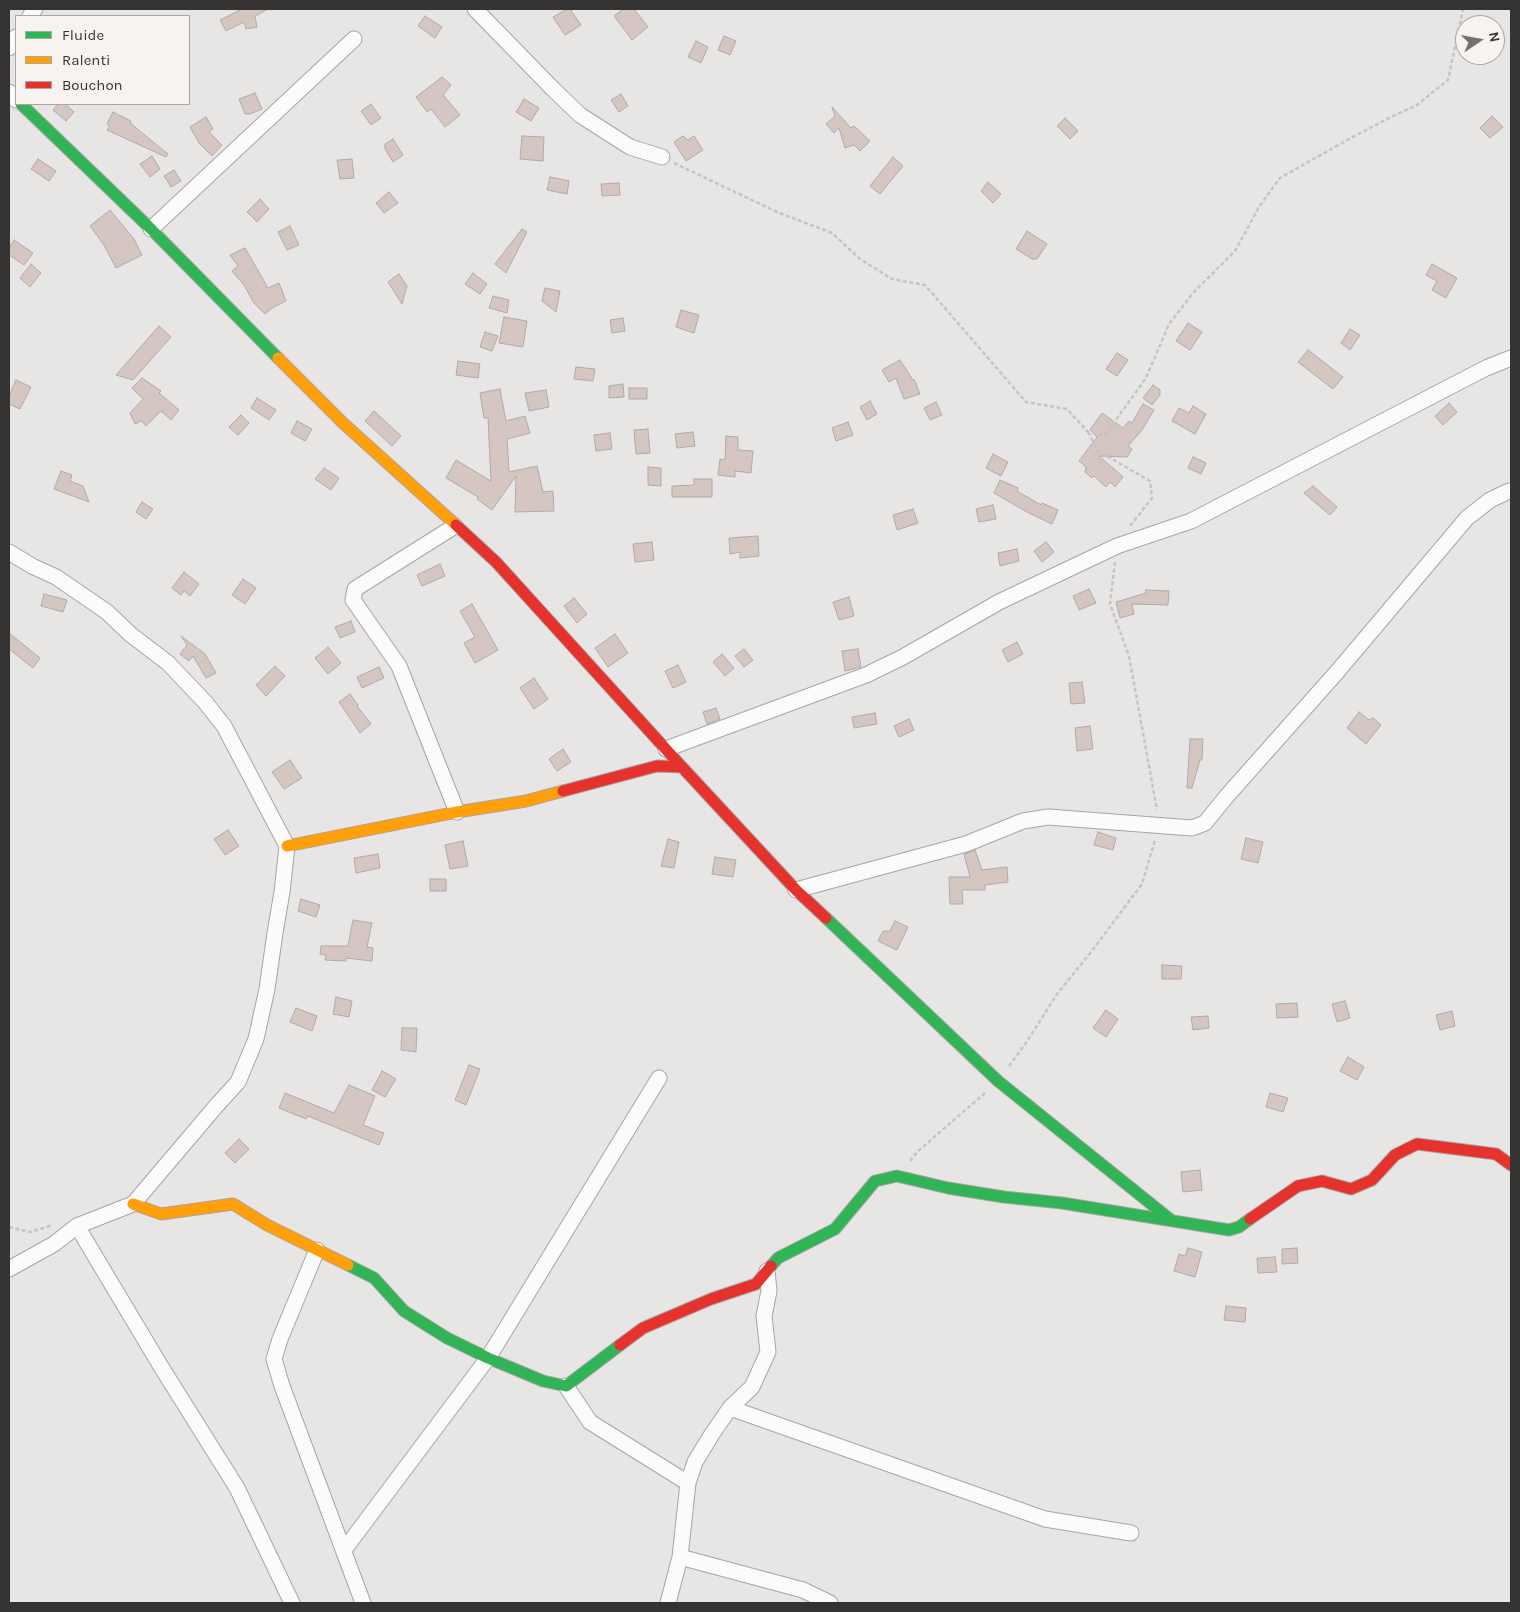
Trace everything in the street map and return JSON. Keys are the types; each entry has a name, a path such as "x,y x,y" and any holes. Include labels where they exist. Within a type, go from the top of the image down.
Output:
{"street":[{"path":"475,9 580,115 630,147 662,157"},
{"path":"150,229 354,39"},
{"path":"22,105 150,229 343,423 496,562 796,890 998,1081 1172,1221"},
{"path":"666,749 866,675 903,657 999,602 1117,546 1191,521 1486,368 1511,358"},
{"path":"796,890 966,844 1023,821 1048,817 1192,828 1205,823 1337,672 1467,518 1490,500 1511,491"},
{"path":"455,526 355,589 353,600 399,666 457,812"},
{"path":"9,552 32,566 56,577 107,612 130,634 168,663 205,702 228,734 286,846 282,892 267,990 256,1039 238,1082 133,1204 77,1226 54,1244 9,1269"},
{"path":"286,846 457,812 526,801 657,766 682,767"},
{"path":"344,1550 488,1358 658,1078"},
{"path":"566,1386 643,1328 711,1299 756,1284 778,1258 835,1229 875,1182 897,1176 948,1188 1004,1197 1062,1203 1229,1230 1239,1227 1298,1186 1322,1181 1351,1189 1372,1180 1395,1155 1416,1144 1496,1154 1511,1165"},
{"path":"133,1204 161,1214 233,1204 267,1225 374,1278 404,1310 447,1338 543,1381 566,1386 590,1422 688,1483"},
{"path":"77,1226 160,1365 237,1488 292,1603"},
{"path":"317,1250 280,1339 274,1359 282,1386 363,1603"},
{"path":"668,1603 680,1557 688,1483 695,1462 730,1408 752,1387 768,1352 764,1316 769,1291 767,1271"},
{"path":"730,1408 1045,1518 1131,1533"},
{"path":"680,1557 803,1590 830,1603"}],"path":[{"path":"662,157 777,212 832,233 860,259 892,279 925,285 1026,402 1067,409 1088,432 1105,435 1146,378 1169,324 1194,292 1235,251 1259,207 1280,178 1349,139 1417,105 1448,80 1463,9"},
{"path":"9,1227 30,1232 67,1220 77,1226"}],"building":[{"path":"242,9 268,9 255,16 257,27 246,29 244,22 226,31 220,20"},
{"path":"570,9 581,25 565,35 553,17"},
{"path":"623,9 634,9 648,27 632,40 614,16"},
{"path":"425,16 442,27 435,38 418,26"},
{"path":"724,36 736,41 730,55 718,50"},
{"path":"696,41 708,47 701,63 688,57"},
{"path":"442,77 451,85 443,95 460,115 445,127 431,109 427,112 416,97"},
{"path":"255,93 262,109 245,114 239,99"},
{"path":"621,94 628,106 619,112 611,100"},
{"path":"524,99 539,108 531,121 516,112"},
{"path":"371,104 381,118 371,125 361,111"},
{"path":"57,105 66,105 74,112 66,121 53,110"},
{"path":"832,107 851,128 854,126 870,141 860,151 854,145 845,148 839,128 834,133 826,124 835,116"},
{"path":"113,112 131,121 130,123 168,154 166,157 107,130 110,126 107,124"},
{"path":"1492,116 1503,127 1490,138 1480,128"},
{"path":"206,117 213,129 209,132 222,145 212,156 199,143 190,127"},
{"path":"1065,118 1078,131 1070,139 1057,126"},
{"path":"522,136 544,137 543,161 520,159"},
{"path":"683,136 688,140 694,136 703,150 686,161 674,142"},
{"path":"393,139 403,155 393,162 385,149 385,144"},
{"path":"152,156 160,169 150,177 140,164"},
{"path":"893,157 903,166 880,194 870,186"},
{"path":"38,159 56,171 49,181 31,169"},
{"path":"352,159 354,178 340,179 337,160"},
{"path":"174,170 181,181 171,187 164,176"},
{"path":"550,177 569,181 567,194 547,190"},
{"path":"988,182 1001,194 993,203 981,191"},
{"path":"619,183 620,195 602,196 601,184"},
{"path":"389,192 398,203 384,213 376,203"},
{"path":"260,199 269,209 257,222 247,212"},
{"path":"110,210 134,239 142,255 116,268 104,245 90,226"},
{"path":"290,226 299,245 287,250 278,232"},
{"path":"522,229 527,232 506,273 495,264"},
{"path":"1027,231 1047,244 1037,259 1032,259 1016,249"},
{"path":"14,240 33,253 24,265 9,255 9,248"},
{"path":"245,248 268,288 279,283 286,301 265,314 254,303 244,285 232,271 238,266 230,255"},
{"path":"31,264 41,273 30,287 20,278"},
{"path":"1432,264 1457,278 1446,298 1432,290 1437,281 1426,275"},
{"path":"473,273 487,284 480,294 465,284"},
{"path":"399,274 407,286 402,304 388,282"},
{"path":"545,288 560,291 556,312 542,301"},
{"path":"493,296 509,300 507,313 489,308"},
{"path":"681,310 699,315 694,333 676,327"},
{"path":"504,317 527,321 523,347 499,343"},
{"path":"623,318 625,331 612,333 610,320"},
{"path":"1188,323 1202,332 1190,350 1176,341"},
{"path":"159,326 171,337 133,380 116,375"},
{"path":"1350,329 1360,335 1350,350 1341,343"},
{"path":"485,332 498,336 492,351 480,347"},
{"path":"1308,350 1343,377 1333,389 1298,362"},
{"path":"1117,353 1128,360 1117,376 1106,369"},
{"path":"900,360 914,379 920,394 904,399 896,378 889,382 882,370"},
{"path":"458,361 480,364 478,378 456,375"},
{"path":"576,367 595,369 593,381 574,379"},
{"path":"142,378 161,391 159,393 179,410 171,420 161,411 146,426 142,421 135,424 130,413 143,399 132,388"},
{"path":"16,380 31,387 20,409 9,404 9,396"},
{"path":"623,384 624,397 609,398 609,386"},
{"path":"1153,385 1160,390 1160,395 1152,405 1143,398"},
{"path":"629,388 647,388 647,399 629,399"},
{"path":"500,389 506,421 525,416 530,433 507,439 509,472 537,466 543,492 553,491 554,511 515,512 516,476 492,510 477,499 478,497 446,478 456,460 491,481 488,418 484,418 480,393"},
{"path":"546,390 549,407 529,411 525,393"},
{"path":"257,398 276,410 269,420 251,408"},
{"path":"870,401 877,414 867,420 860,407"},
{"path":"936,402 942,415 930,420 924,408"},
{"path":"1449,403 1457,412 1443,425 1435,416"},
{"path":"1143,404 1154,410 1142,430 1128,446 1132,449 1127,457 1099,456 1123,477 1115,487 1110,482 1106,487 1094,476 1092,478 1085,472 1086,467 1079,461 1097,437 1090,430 1102,413 1123,428 1129,421 1132,423"},
{"path":"1193,406 1206,414 1195,434 1172,421 1179,408 1189,413"},
{"path":"374,411 401,436 392,446 365,421"},
{"path":"241,415 249,423 238,435 229,427"},
{"path":"297,421 312,429 305,441 291,433"},
{"path":"848,422 853,435 836,441 832,428"},
{"path":"648,429 650,453 636,454 634,430"},
{"path":"693,432 695,446 677,448 675,434"},
{"path":"610,433 612,449 596,451 594,435"},
{"path":"726,436 738,437 738,450 753,451 751,473 735,471 735,477 718,475 720,459 725,460"},
{"path":"993,454 1008,462 1001,476 986,468"},
{"path":"1193,457 1206,463 1201,474 1188,468"},
{"path":"648,467 661,468 661,486 648,485"},
{"path":"324,468 339,478 331,490 315,479"},
{"path":"61,471 72,475 70,481 83,486 89,502 54,489"},
{"path":"694,479 712,479 712,497 672,497 672,486 694,485"},
{"path":"1000,480 1018,488 1017,491 1041,505 1042,503 1058,510 1052,524 994,493"},
{"path":"1313,486 1337,507 1330,515 1304,493"},
{"path":"142,502 153,509 146,519 136,512"},
{"path":"993,505 996,519 979,522 976,509"},
{"path":"913,509 918,523 897,530 893,515"},
{"path":"758,536 759,556 740,558 740,552 730,554 729,538"},
{"path":"652,542 654,560 635,562 633,544"},
{"path":"1046,542 1054,552 1042,562 1034,551"},
{"path":"1017,549 1019,561 1000,566 998,553"},
{"path":"440,564 445,576 422,586 417,575"},
{"path":"184,572 199,584 190,596 184,591 181,595 172,588"},
{"path":"243,579 256,588 245,604 232,595"},
{"path":"1089,589 1096,603 1079,610 1073,596"},
{"path":"1146,590 1169,591 1168,605 1132,604 1134,614 1120,618 1116,602 1146,593"},
{"path":"44,594 67,600 63,612 41,606"},
{"path":"849,597 854,616 839,620 833,602"},
{"path":"574,598 587,614 577,623 564,606"},
{"path":"472,604 498,650 475,663 464,643 475,637 460,611"},
{"path":"351,621 355,632 340,638 335,627"},
{"path":"9,633 40,658 33,668 9,649"},
{"path":"615,634 628,653 608,667 595,648"},
{"path":"181,636 205,654 216,673 206,678 193,656 189,661 180,654 187,645"},
{"path":"1017,642 1023,654 1008,662 1002,650"},
{"path":"328,647 341,663 328,674 315,658"},
{"path":"744,649 753,660 744,667 735,656"},
{"path":"858,649 861,667 845,671 842,651"},
{"path":"722,654 734,668 725,676 713,662"},
{"path":"678,665 686,682 673,688 665,671"},
{"path":"275,666 285,676 266,696 256,685"},
{"path":"379,667 384,678 362,688 357,677"},
{"path":"534,678 548,699 534,709 520,688"},
{"path":"1082,682 1085,703 1071,704 1069,683"},
{"path":"350,694 371,724 360,733 339,702"},
{"path":"716,708 720,719 707,724 703,712"},
{"path":"1359,712 1369,720 1373,718 1381,725 1366,744 1347,728"},
{"path":"875,713 877,724 854,728 852,717"},
{"path":"909,719 914,730 899,737 894,726"},
{"path":"1090,726 1093,749 1077,751 1075,728"},
{"path":"1190,739 1203,739 1202,760 1200,760 1192,788 1187,788"},
{"path":"563,749 571,762 557,771 549,759"},
{"path":"290,760 302,778 284,789 272,772"},
{"path":"228,830 239,846 225,855 214,839"},
{"path":"1098,832 1116,838 1113,850 1094,845"},
{"path":"1246,838 1263,842 1258,863 1241,859"},
{"path":"668,839 679,842 674,868 661,866"},
{"path":"463,841 468,866 450,869 445,845"},
{"path":"975,850 982,870 1007,867 1008,882 985,885 985,890 962,890 963,904 950,904 949,877 970,877 964,854"},
{"path":"378,854 380,868 356,873 354,858"},
{"path":"715,857 736,860 733,877 712,874"},
{"path":"430,879 446,879 446,891 430,891"},
{"path":"301,899 320,905 316,917 298,911"},
{"path":"353,920 372,923 367,947 373,948 372,961 346,958 346,961 325,960 326,955 320,954 321,946 348,946"},
{"path":"895,921 908,927 897,950 878,941 883,931 890,931"},
{"path":"1162,965 1182,966 1181,979 1162,979"},
{"path":"336,997 352,1001 349,1017 333,1014"},
{"path":"1345,1001 1350,1018 1337,1022 1332,1004"},
{"path":"1297,1003 1298,1017 1277,1018 1276,1004"},
{"path":"296,1008 317,1016 312,1031 290,1022"},
{"path":"1106,1010 1118,1019 1106,1037 1093,1028"},
{"path":"1452,1011 1455,1026 1440,1030 1436,1015"},
{"path":"1208,1016 1209,1028 1193,1030 1191,1017"},
{"path":"402,1028 417,1028 416,1052 401,1050"},
{"path":"1348,1057 1364,1067 1357,1080 1340,1071"},
{"path":"469,1065 480,1069 466,1105 455,1100"},
{"path":"382,1071 396,1079 385,1097 372,1090"},
{"path":"349,1085 375,1096 363,1125 384,1133 379,1145 308,1116 306,1119 279,1108 285,1093 334,1113"},
{"path":"1270,1093 1288,1098 1283,1112 1266,1107"},
{"path":"239,1139 249,1149 235,1163 225,1153"},
{"path":"1200,1170 1202,1190 1183,1192 1181,1172"},
{"path":"1188,1248 1202,1252 1195,1277 1174,1271 1179,1254 1185,1256"},
{"path":"1297,1248 1298,1263 1282,1264 1282,1249"},
{"path":"1275,1257 1277,1272 1258,1273 1257,1258"},
{"path":"1226,1306 1246,1308 1245,1322 1224,1320"}],"traffic: fast":[{"path":"22,105 151,229 278,358"},
{"path":"826,918 998,1081 1171,1220"},
{"path":"771,1266 778,1258 835,1229 875,1181 897,1176 948,1188 1004,1197 1062,1203 1229,1230 1239,1227 1250,1219"},
{"path":"348,1265 374,1278 404,1311 447,1338 543,1381 566,1386 620,1345"}],"traffic: slow":[{"path":"278,358 343,423 456,525"},
{"path":"287,846 457,812 526,801 563,791"},
{"path":"133,1204 161,1214 233,1204 267,1225 348,1265"}],"traffic: jam":[{"path":"456,525 496,562 682,767"},
{"path":"563,791 657,766 682,767 796,890 826,918"},
{"path":"1250,1219 1298,1186 1322,1181 1351,1189 1372,1180 1395,1155 1417,1144 1496,1154 1511,1165"},
{"path":"620,1345 643,1328 711,1299 756,1284 771,1266"}]}
